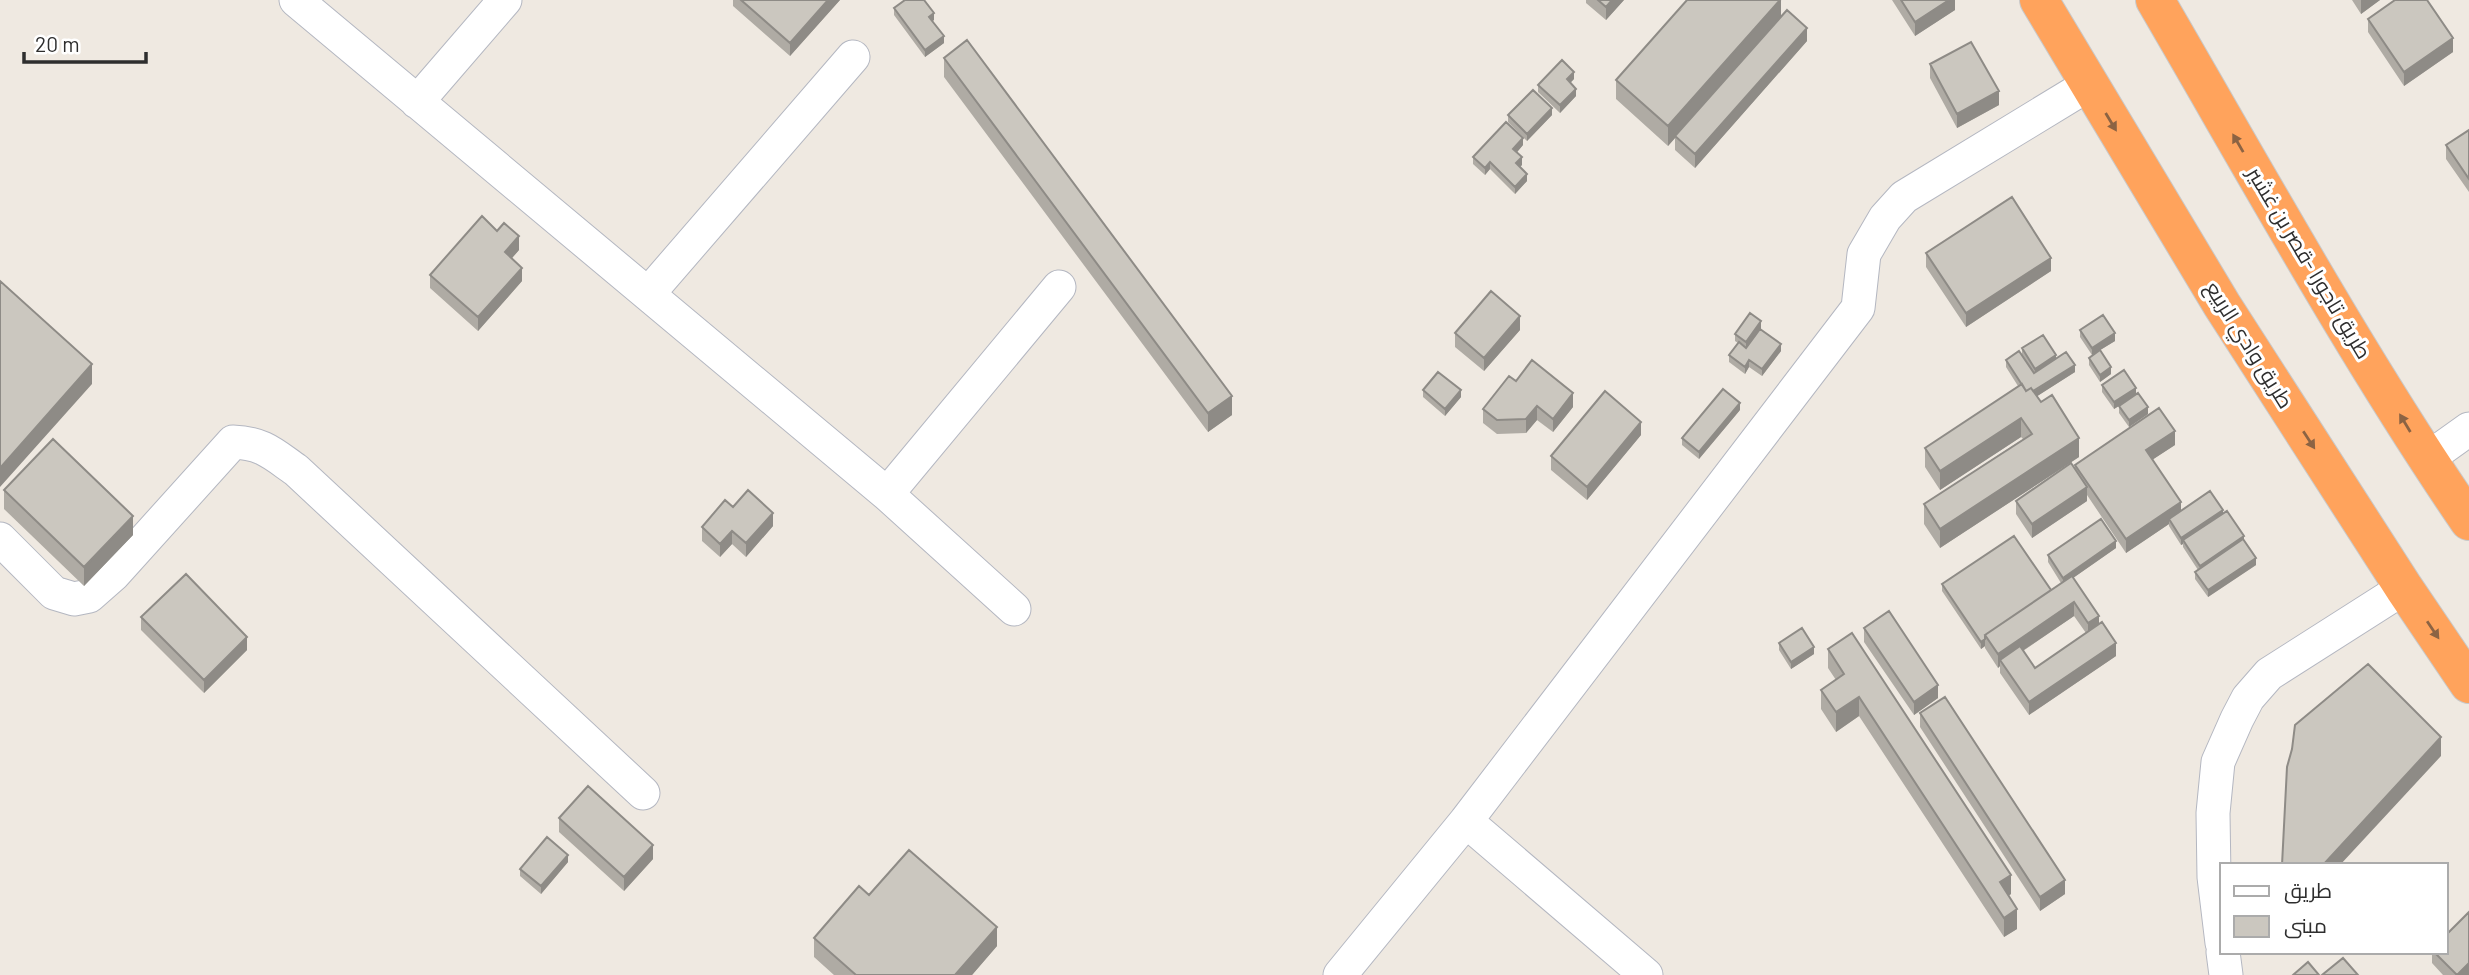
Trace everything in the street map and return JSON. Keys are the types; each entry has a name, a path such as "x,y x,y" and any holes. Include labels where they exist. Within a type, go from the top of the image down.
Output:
{"highway":[{"name":"طريق وادي الربيع","path":"2039,0 2222,305 2469,684"},
{"name":"طريق تاجورا -قصر بن غشير","path":"2155,0 2302,253 2427,459 2469,521"}],"street":[{"path":"296,0 887,494 1014,609"},
{"path":"417,102 505,0"},
{"path":"648,294 853,57"},
{"path":"1340,975 1466,821 1858,308 1864,254 1885,218 1904,197 2088,85"},
{"path":"887,494 1059,287"},
{"path":"2427,459 2469,429"},
{"path":"0,539 54,593 74,599 89,596 114,574 233,442 251,442 265,448 296,470 643,793"},
{"path":"2220,926 2214,877 2213,813 2218,762 2248,698 2269,674 2404,588"},
{"path":"1466,821 1646,975"},
{"path":"2223,954 2226,975"}],"building":[{"path":"741,0 828,0 790,43"},
{"path":"905,0 924,0 934,13 929,17 944,36 925,50 894,8"},
{"path":"1598,0 1612,0 1606,7"},
{"path":"1687,0 1780,0 1668,126 1616,80"},
{"path":"1901,0 1949,0 1915,22"},
{"path":"2395,0 2427,0 2453,38 2404,72 2368,19"},
{"path":"1787,10 1807,28 1695,154 1675,136"},
{"path":"967,40 1232,396 1208,413 944,58"},
{"path":"1971,42 1999,91 1957,114 1930,64"},
{"path":"1562,60 1574,72 1567,79 1576,89 1560,105 1538,85"},
{"path":"1533,90 1552,108 1527,134 1508,115"},
{"path":"1506,122 1523,138 1513,149 1522,157 1516,163 1527,174 1515,187 1490,162 1485,168 1473,157"},
{"path":"2469,130 2469,179 2446,145"},
{"path":"2012,197 2051,258 1966,313 1926,253"},
{"path":"482,216 497,231 504,223 519,236 505,252 522,268 478,317 430,275"},
{"path":"0,281 92,364 0,468"},
{"path":"1491,291 1520,316 1484,358 1455,333"},
{"path":"1750,313 1761,321 1746,342 1735,334"},
{"path":"2103,315 2115,333 2092,348 2080,330"},
{"path":"1760,329 1781,344 1762,369 1749,360 1745,367 1729,355 1739,342 1746,348"},
{"path":"2043,335 2056,355 2035,369 2022,348"},
{"path":"2100,350 2111,367 2100,375 2089,358"},
{"path":"2019,351 2034,373 2066,352 2075,365 2033,391 2031,388 2026,391 2006,360"},
{"path":"1532,360 1573,393 1553,419 1537,406 1526,419 1497,420 1483,409 1509,376 1516,381"},
{"path":"2124,370 2136,388 2114,402 2102,385"},
{"path":"1438,372 1461,390 1445,409 1423,390"},
{"path":"2022,384 2026,391 2031,388 2041,402 2052,395 2079,438 1940,529 1924,504 2032,434 2021,418 1940,471 1925,448"},
{"path":"1723,389 1740,403 1699,452 1682,438"},
{"path":"1605,391 1641,422 1587,487 1551,456"},
{"path":"2138,393 2148,407 2129,420 2119,406"},
{"path":"2159,408 2175,431 2146,450 2181,502 2126,539 2075,465"},
{"path":"53,439 133,516 84,567 4,490"},
{"path":"2071,463 2087,487 2032,524 2016,501"},
{"path":"748,490 773,513 746,543 732,531 720,544 702,527 725,500 733,507"},
{"path":"2210,491 2223,510 2181,538 2169,519"},
{"path":"2227,511 2244,536 2200,566 2183,540"},
{"path":"2101,519 2116,541 2063,578 2048,555"},
{"path":"2014,536 2051,590 1985,635 1981,642 1942,584"},
{"path":"2243,539 2256,558 2208,590 2195,572"},
{"path":"186,574 247,637 204,680 141,617"},
{"path":"2072,576 2099,616 2088,623 2074,602 1998,654 1985,635"},
{"path":"1889,611 1938,685 1914,702 1864,628"},
{"path":"2102,622 2116,643 2029,702 2000,660 2020,646 2035,668"},
{"path":"1802,628 1814,647 1791,662 1779,643"},
{"path":"1852,633 2011,875 2000,882 2017,909 2004,918 1859,697 1836,712 1821,690 1844,674 1828,649"},
{"path":"2368,664 2441,737 2325,863 2282,863 2287,767 2295,725"},
{"path":"1945,697 2065,880 2040,897 1920,713"},
{"path":"588,786 653,845 624,877 559,818"},
{"path":"547,837 568,855 541,886 520,869"},
{"path":"909,850 997,927 955,975 856,975 814,938 859,886 869,895"},
{"path":"2469,912 2469,963 2457,975 2436,954 2448,954 2448,933"},
{"path":"2343,958 2358,975 2322,975"},
{"path":"2308,962 2319,975 2293,975"}]}
